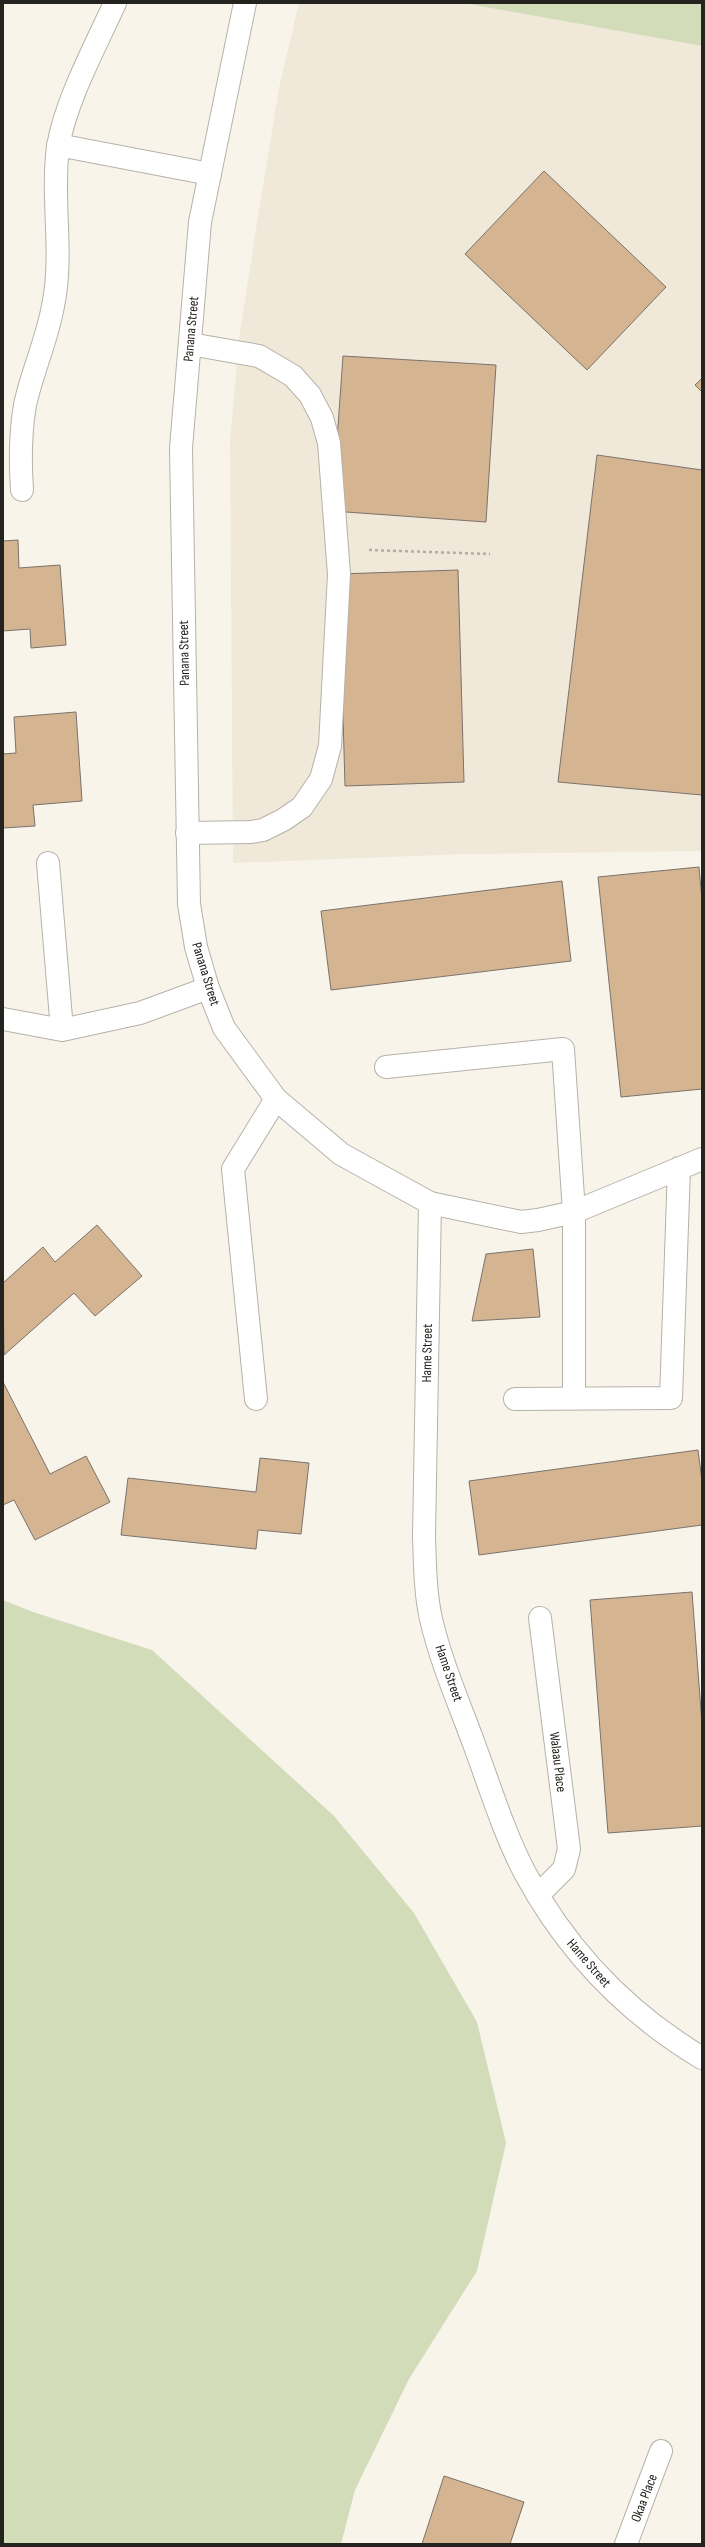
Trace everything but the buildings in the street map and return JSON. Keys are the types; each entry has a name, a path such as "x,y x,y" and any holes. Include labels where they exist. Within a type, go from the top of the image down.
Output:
{"street":[{"path":"22,490 20,461 26,404 45,342 54,306 58,269 54,194 58,145 71,104 115,3"},
{"name":"Panana Street","path":"245,3 200,222 181,448 189,904 196,947 208,988 224,1028 276,1099 341,1154 430,1203 521,1222 556,1217 574,1212 702,1159"},
{"path":"58,145 210,174"},
{"path":"187,833 251,832 263,830 283,820 302,806 321,779 330,746 339,574 329,443 322,418 310,396 293,376 260,356 190,344"},
{"path":"48,863 62,1030"},
{"path":"3,1019 62,1030 140,1013 208,988"},
{"path":"386,1066 563,1048 574,1212 574,1399"},
{"path":"256,1399 234,1169 276,1099"},
{"path":"515,1399 671,1398 679,1168"},
{"name":"Hame Street","path":"430,1203 424,1536 425,1578 431,1618 442,1658 503,1822 525,1872 554,1921 587,1965 627,2004 670,2039 702,2058"},
{"name":"Walaau Place","path":"538,1895 564,1869 568,1849 540,1618"},
{"name":"Okaa Place","path":"626,2544 661,2451"}],"path":[{"path":"336,550 490,554"}],"shaded area":[{"path":"299,3 463,3 702,46 702,851 465,854 233,863 230,441 239,338 260,204 279,88"}],"green space":[{"path":"463,3 702,3 702,46"},
{"path":"3,1600 33,1612 152,1650 334,1816 414,1913 477,2022 506,2143 477,2271 409,2379 355,2490 341,2544 3,2544"}]}
